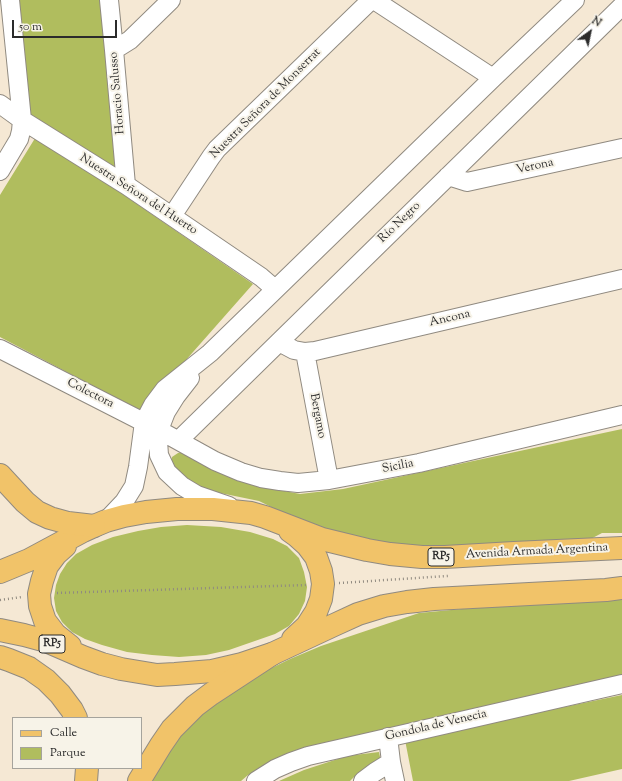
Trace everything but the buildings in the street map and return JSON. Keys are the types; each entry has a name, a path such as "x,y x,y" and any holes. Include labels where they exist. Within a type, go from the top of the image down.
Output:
{"main road":[{"path":"0,475 25,502 37,512 50,518 68,523 94,526"},
{"name":"Avenida Armada Argentina","path":"0,572 29,560 94,526 124,516 177,509 213,509 258,515 322,540 390,554 422,557 622,548"},
{"name":"Avenida Armada Argentina","path":"258,515 284,527 307,545 316,557 321,571 323,584 321,599 316,612 307,626 296,637 275,653"},
{"name":"Avenida Armada Argentina","path":"94,526 56,554 47,566 39,594 40,606 45,621 55,634 69,645 102,664"},
{"name":"Avenida Armada Argentina","path":"0,630 46,641 83,657 121,669 157,674 175,674 212,671 242,664 275,653 358,614 384,606 434,599 622,588"},
{"path":"140,781 172,729 195,706 275,653"},
{"path":"0,657 29,668 46,680 60,694 76,717"},
{"path":"86,769 86,781"}],"street":[{"path":"0,171 19,139 22,131 10,0"},
{"name":"Horacio Salusso","path":"109,0 126,185"},
{"path":"114,50 130,40 171,0"},
{"path":"373,0 493,78"},
{"name":"Nuestra Señora de Monserrat","path":"172,216 217,149 373,0"},
{"path":"94,526 124,502 134,486 138,467 152,426 153,405 165,389 210,353 575,0"},
{"name":"Río Negro","path":"179,440 622,6"},
{"name":"Nuestra Señora del Huerto","path":"0,104 22,120 126,185 261,277 276,289"},
{"name":"Verona","path":"448,176 467,182 622,148"},
{"name":"Ancona","path":"278,342 294,350 305,352 316,351 622,279"},
{"name":"Colectora","path":"0,349 179,440"},
{"name":"Bergamo","path":"305,352 329,480"},
{"name":"Sicilia","path":"179,440 215,461 241,472 280,482 298,482 329,480 419,463 622,415"},
{"path":"152,426 158,441 160,455 167,472 182,486 197,495 258,515"},
{"name":"Gondola de Venecia","path":"256,781 275,769 308,756 622,684"},
{"path":"388,737 395,781"},
{"path":"363,781 391,762"}],"green space":[{"path":"18,0 103,0 116,168 112,168 31,116 28,112"},
{"path":"37,135 253,284 141,411 0,337 0,195"},
{"path":"622,429 622,533 602,533 583,543 404,547 353,538 308,525 259,501 196,488 181,476 171,462 172,457 178,453 186,452 259,486 300,494 343,489"},
{"path":"187,525 221,527 250,532 273,539 287,546 299,558 307,587 305,601 299,614 289,626 275,634 229,650 206,655 179,657 127,652 102,645 85,639 72,632 62,622 56,611 54,598 56,585 60,574 67,563 76,554 92,545 113,537 161,527"},
{"path":"622,594 622,680 296,752 248,775 241,781 150,781 177,736 208,704 247,680 321,646 419,613"},
{"path":"622,695 622,769 569,781 413,781 405,740"},
{"path":"379,752 381,762 358,773 350,781 279,781 304,770 347,756"}]}
